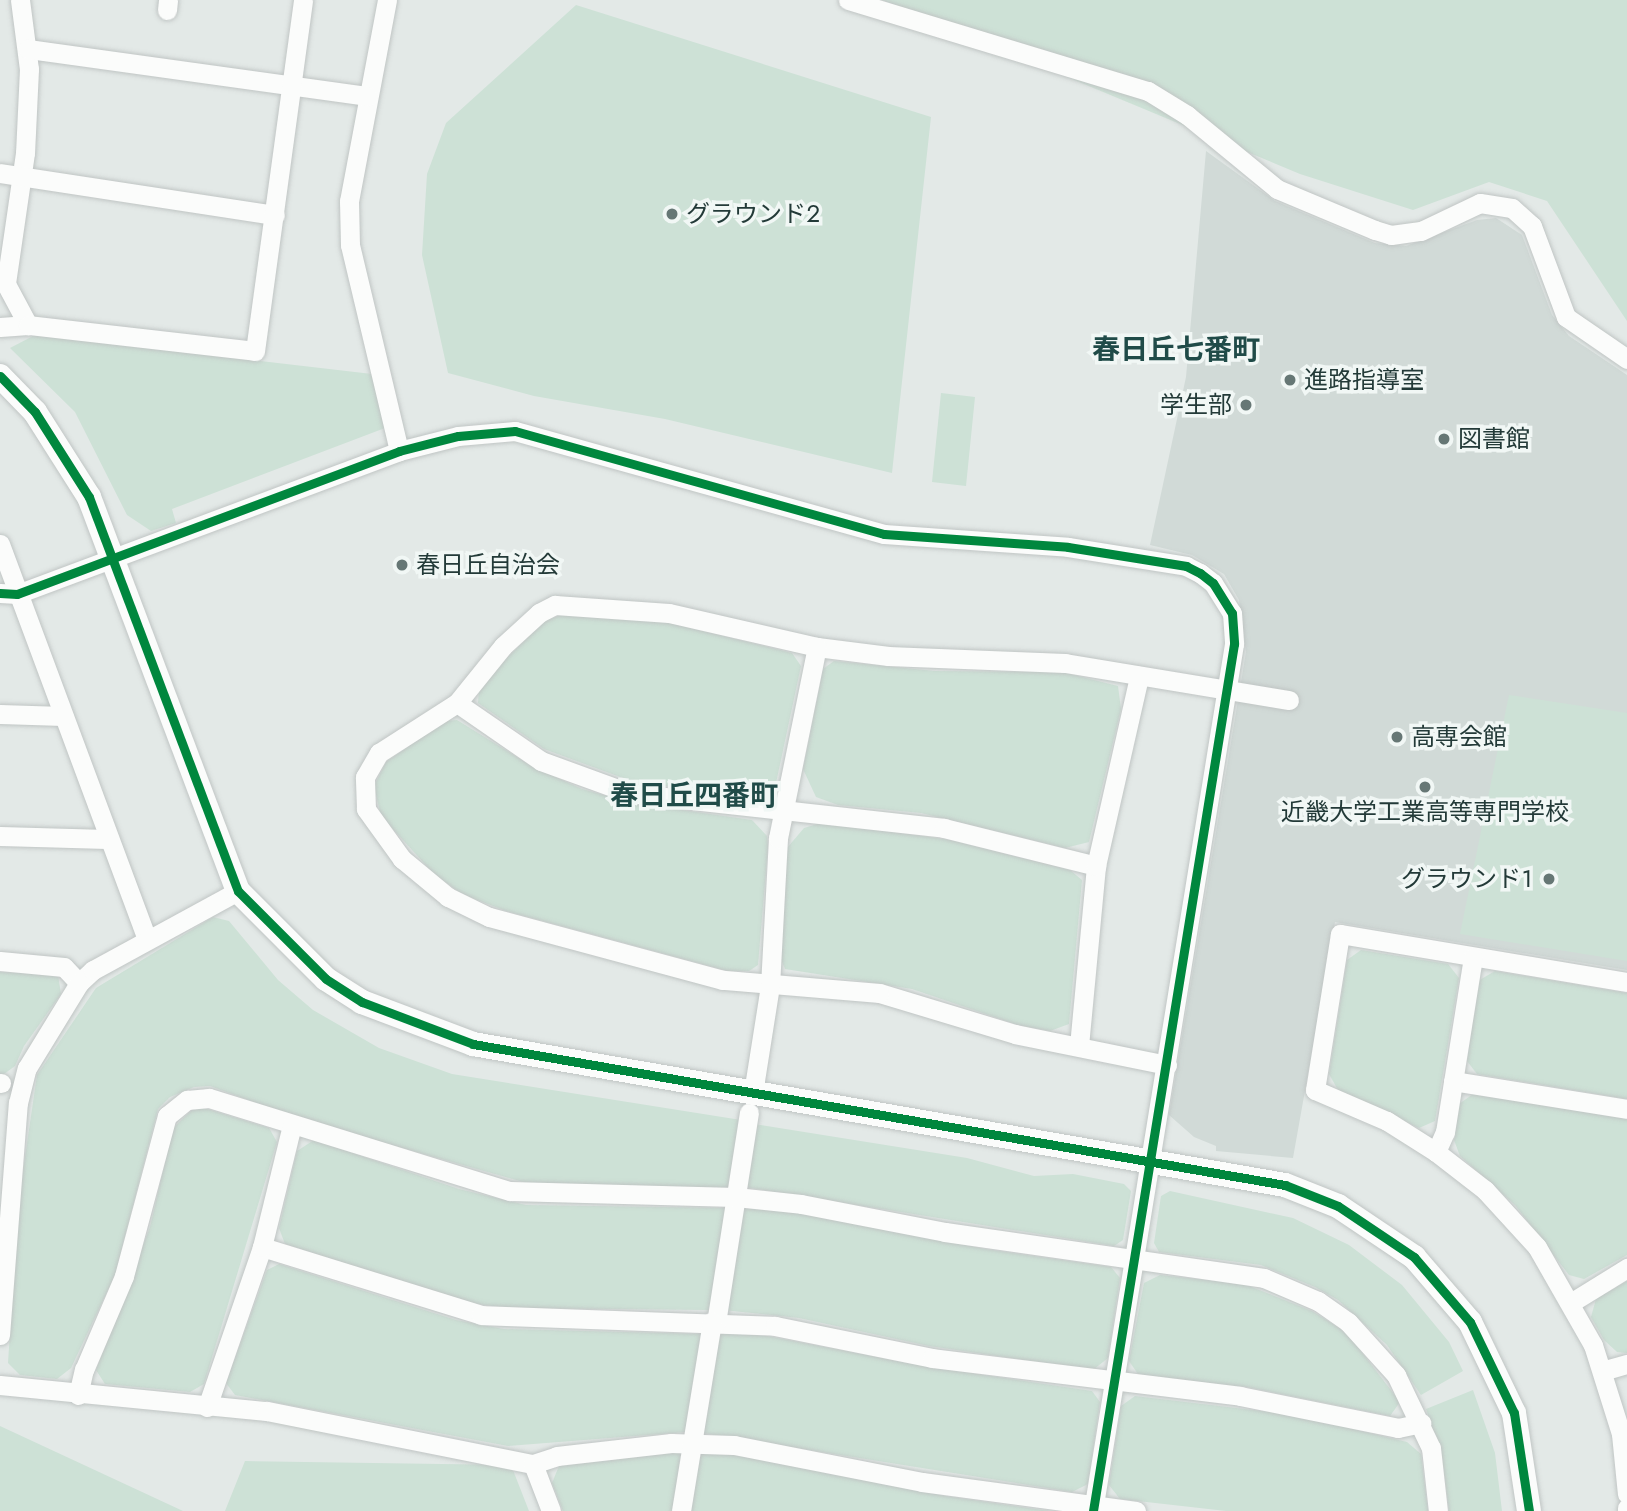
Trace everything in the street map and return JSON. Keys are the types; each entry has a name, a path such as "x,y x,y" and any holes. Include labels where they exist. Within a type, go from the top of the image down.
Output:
{"street":[{"path":"20,0 28,49 21,179 3,288 29,325"},
{"path":"0,327 29,325 255,351 303,0"},
{"path":"387,0 351,180 350,245 399,451"},
{"path":"848,0 1148,91 1187,115 1277,189 1375,230 1391,235 1422,231 1480,202 1512,208 1532,226 1566,317 1627,359"},
{"path":"28,49 368,96"},
{"path":"0,173 21,179 275,215"},
{"path":"0,376 35,412 67,458 114,558 238,891 326,979 362,1002 473,1044 751,1103 1152,1162 1285,1185 1310,1194 1365,1221 1414,1257 1470,1322 1504,1388 1521,1439 1529,1511"},
{"path":"8,594 114,558 399,451 458,436 535,433 884,534 1068,547 1186,566 1213,583 1232,613 1234,644 1094,1509"},
{"path":"0,544 8,594 63,716 107,839 147,939"},
{"path":"1167,1065 1015,1034 891,996 723,980 614,947 489,917 448,897 423,879 371,819 363,789 369,766 379,754 457,703 503,646 539,613 555,605 669,613 817,647 935,660 1065,663 1289,700"},
{"path":"681,1511 770,986 783,810 817,647"},
{"path":"1079,1046 1096,866 1139,676"},
{"path":"457,703 541,761 583,779 648,796 944,828 1096,866"},
{"path":"0,714 63,716"},
{"path":"0,836 107,839"},
{"path":"0,1335 5,1210 20,1084 79,983 147,939 238,891"},
{"path":"1627,982 1340,934 1315,1090 1387,1121 1436,1152 1508,1214 1537,1247 1572,1302 1602,1371 1620,1434 1627,1494"},
{"path":"1436,1152 1445,1132 1473,957"},
{"path":"0,961 64,967 79,983"},
{"path":"1453,1081 1627,1109"},
{"path":"78,1395 84,1370 124,1276 167,1116 187,1100 209,1098 510,1191 736,1197 801,1204 945,1231 1135,1260 1249,1274 1318,1301 1374,1347 1396,1375 1431,1448 1438,1511"},
{"path":"207,1408 262,1247 292,1125"},
{"path":"262,1247 481,1315 775,1326 932,1358 1115,1384 1240,1396 1398,1428 1420,1423"},
{"path":"1572,1302 1627,1268"},
{"path":"1602,1371 1627,1364"},
{"path":"0,1385 207,1408 267,1411 533,1464 557,1456 693,1442 758,1448 922,1482 1094,1509 1136,1511"},
{"path":"533,1464 551,1511"}],"shaded area":[{"name":"近畿大学工業高等専門学校","path":"1206,151 1275,201 1375,243 1406,246 1477,220 1496,218 1522,235 1552,315 1569,336 1627,375 1627,970 1335,922 1293,1158 1216,1151 1216,1146 1194,1137 1169,1115 1246,652 1239,600 1224,574 1192,555 1150,545 1186,377"}],"green space":[{"path":"882,0 1627,0 1627,321 1547,201 1489,182 1413,210 1300,174"},
{"name":"グラウンド２","path":"576,5 931,117 892,473 665,419 534,396 448,373 422,255 427,174 446,123"},
{"path":"35,335 372,374 385,428 172,509 176,523 151,531 127,515 75,412 10,348"},
{"path":"941,393 975,397 966,486 932,482"},
{"path":"566,613 666,622 792,653 801,666 776,783 767,792 719,794 631,781 544,749 478,703 479,690 488,676 545,621"},
{"path":"834,661 935,671 1062,672 1118,686 1121,709 1089,842 1065,848 921,813 838,805 816,797 803,769 823,669"},
{"name":"グラウンド１","path":"1509,695 1627,713 1627,961 1460,934"},
{"path":"457,720 533,767 582,789 633,803 752,820 767,836 768,847 758,965 749,971 728,971 506,911 462,894 434,874 381,816 374,786 386,762 445,721"},
{"path":"824,822 950,840 1070,870 1082,880 1069,1024 1050,1031 1018,1025 912,989 785,969 781,959 787,848 804,828"},
{"path":"213,917 229,921 278,980 313,1010 379,1048 452,1074 741,1120 732,1188 545,1188 306,1121 210,1086 194,1087 170,1097 158,1109 115,1275 71,1368 57,1379 20,1375 8,1363 18,1205 37,1075 96,988"},
{"path":"1361,950 1448,964 1459,978 1435,1121 1419,1128 1338,1090 1329,1074 1347,960"},
{"path":"1495,971 1627,993 1627,1099 1477,1074 1467,1061 1478,981"},
{"path":"0,972 58,975 61,994 24,1046 15,1066 4,1074 0,1074"},
{"path":"1473,1094 1627,1119 1627,1255 1584,1279 1569,1275 1515,1205 1460,1156 1454,1140 1459,1104"},
{"path":"204,1108 269,1128 277,1142 204,1384 190,1392 105,1384 96,1370 150,1227 173,1128 192,1110"},
{"path":"754,1124 967,1158 1034,1176 1073,1174 1124,1184 1131,1191 1123,1240 1114,1246 745,1187"},
{"path":"314,1140 459,1189 526,1205 731,1208 712,1310 508,1308 469,1303 285,1244 279,1228 297,1151"},
{"path":"1170,1191 1293,1218 1349,1245 1402,1285 1449,1342 1463,1371 1421,1395 1387,1345 1338,1300 1315,1287 1261,1265 1159,1252 1154,1243 1161,1196"},
{"path":"738,1208 798,1212 985,1249 1111,1267 1120,1278 1108,1358 1093,1370 929,1346 799,1318 723,1310"},
{"path":"279,1264 456,1320 504,1329 703,1334 686,1432 508,1446 235,1395 226,1383 267,1270"},
{"path":"1160,1275 1244,1284 1312,1311 1347,1333 1400,1402 1390,1416 1247,1387 1140,1377 1129,1361 1144,1283"},
{"path":"1627,1281 1627,1353 1617,1352 1604,1340 1591,1317 1596,1299"},
{"path":"717,1333 767,1336 929,1367 1092,1391 1100,1402 1088,1484 1072,1492 703,1433"},
{"path":"1473,1390 1495,1453 1502,1511 1449,1511 1442,1456 1426,1409"},
{"path":"1135,1396 1294,1415 1407,1442 1421,1454 1428,1511 1226,1511 1120,1499 1109,1485 1121,1406"},
{"path":"0,1426 183,1511 0,1511"},
{"path":"681,1452 673,1511 563,1511 552,1483 559,1466"},
{"path":"699,1453 747,1456 945,1496 1050,1511 689,1511"},
{"path":"245,1461 511,1465 529,1511 225,1511"}],"cycle path":[{"path":"0,376 35,412 89,497 238,891 326,979 362,1002 473,1044 1285,1185 1338,1206 1414,1257 1470,1322 1514,1413 1529,1511"},
{"path":"0,593 17,594 399,451 458,436 515,431 884,534 1068,547 1186,566 1213,583 1232,613 1234,644 1093,1511"}],"place":[{"name":"グラウンド２","path":"672,214"},
{"name":"進路指導室","path":"1290,380"},
{"name":"学生部","path":"1246,405"},
{"name":"図書館","path":"1444,439"},
{"name":"春日丘自治会","path":"402,565"},
{"name":"高専会館","path":"1397,737"},
{"name":"近畿大学工業高等専門学校","path":"1425,787"},
{"name":"グラウンド１","path":"1549,879"}],"district":[{"name":"春日丘七番町","path":"1176,350"},
{"name":"春日丘四番町","path":"694,796"}]}
